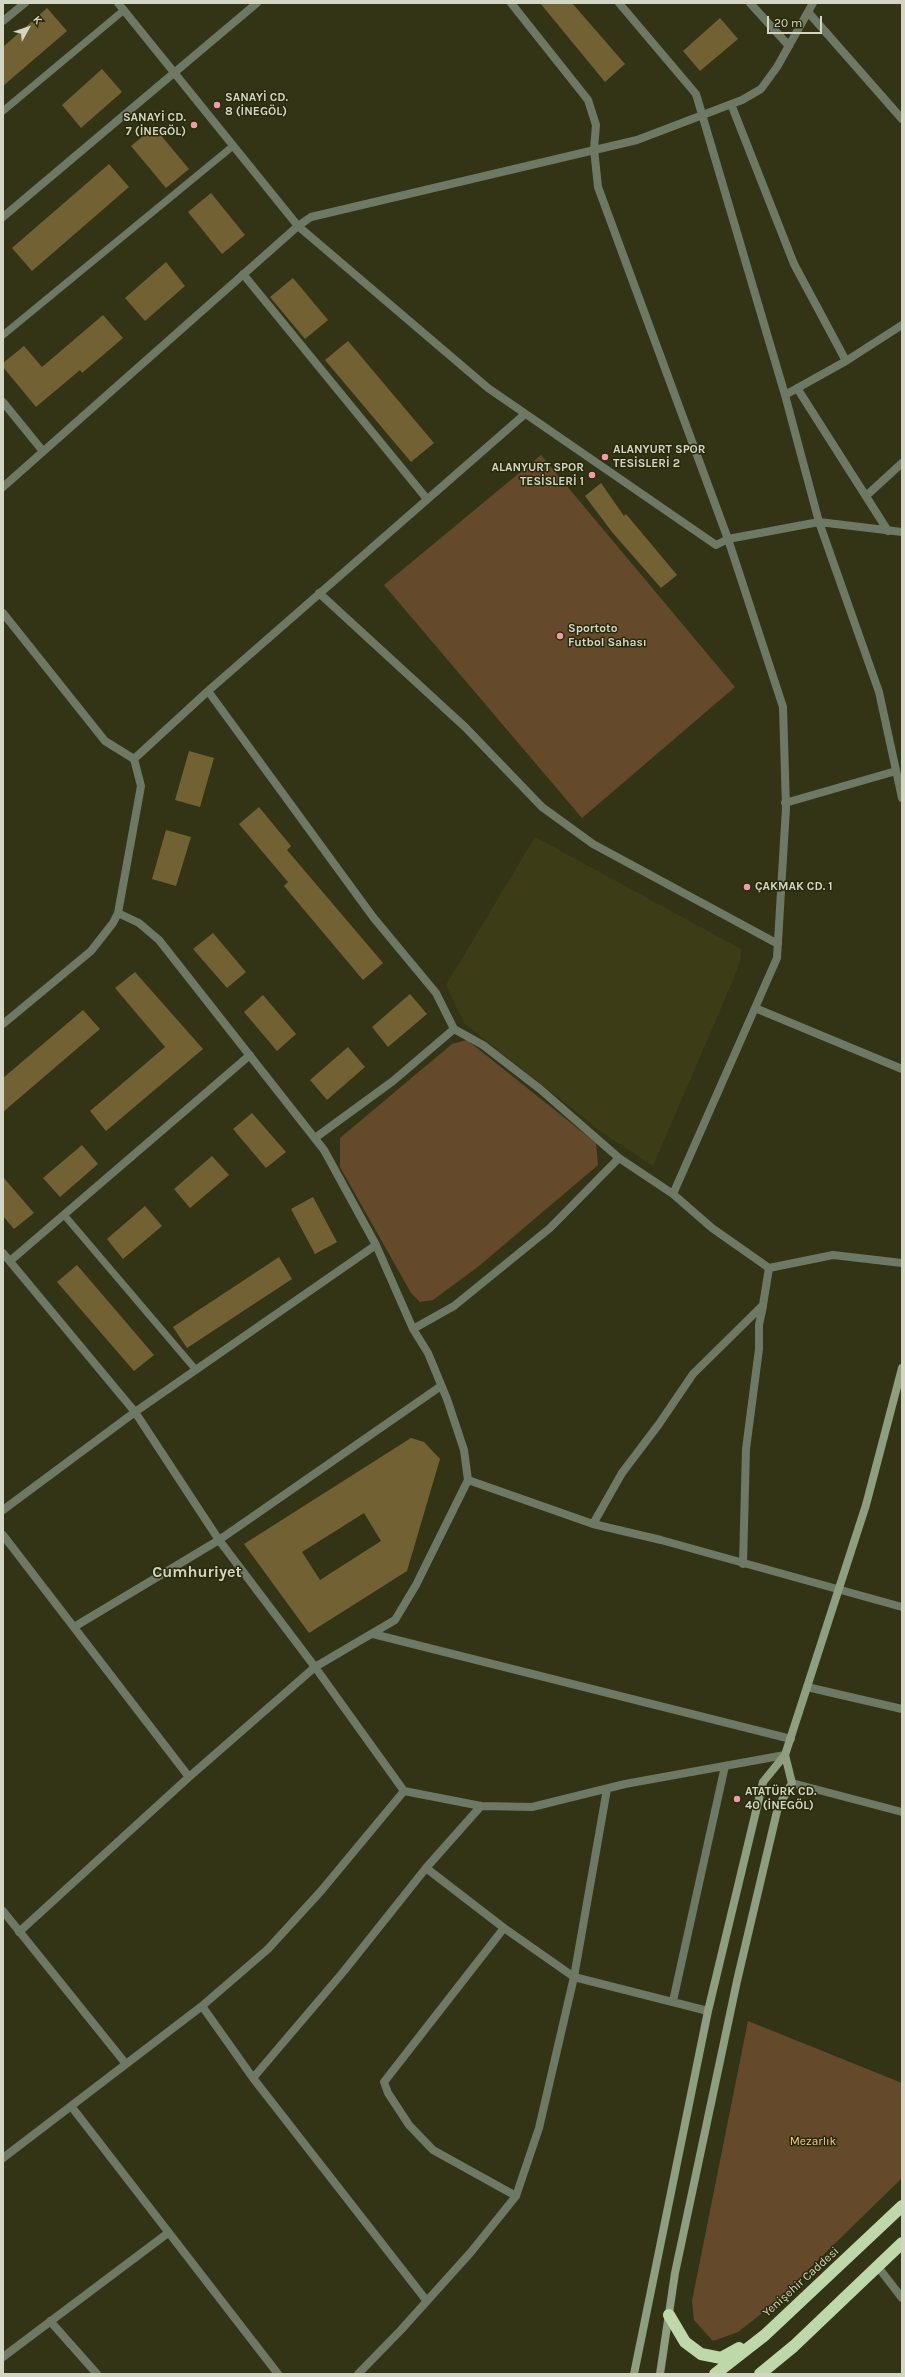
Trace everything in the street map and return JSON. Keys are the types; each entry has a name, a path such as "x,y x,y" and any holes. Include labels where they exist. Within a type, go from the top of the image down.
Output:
{"highway":[{"name":"Yenişehir Caddesi","path":"715,2374 764,2335 902,2206"},
{"path":"760,2374 794,2346 902,2243"},
{"path":"669,2315 685,2342 701,2354 721,2358 764,2335"}],"street":[{"path":"3,21 25,3"},
{"path":"118,3 298,226 488,388 716,545 728,540 819,522 902,532"},
{"path":"3,217 257,3"},
{"path":"511,3 588,100 596,125 594,149 598,187 615,238 728,540 783,707 785,803 777,958 673,1194"},
{"path":"620,3 696,94 785,395 819,522 879,692 902,798"},
{"path":"750,3 789,46"},
{"path":"3,487 42,450 242,274 298,226 311,217 637,140 731,104 761,88 789,46 813,3"},
{"path":"808,12 902,119"},
{"path":"731,104 794,264 846,361"},
{"path":"242,274 427,499"},
{"path":"785,395 846,361 902,324"},
{"path":"797,388 888,530"},
{"path":"3,402 42,450"},
{"path":"134,759 319,593 525,414"},
{"path":"866,496 902,463"},
{"path":"319,593 465,727 542,807 593,844 778,944"},
{"path":"3,614 105,741 134,759 141,786 118,913 91,951 3,1024"},
{"path":"208,691 373,917 436,993 454,1029 483,1045 527,1079 619,1158 673,1194 712,1228 768,1268 833,1255 902,1262"},
{"path":"785,803 896,771"},
{"path":"19,1932 189,1777 315,1666 395,1620 416,1585 468,1480 464,1450 428,1353 413,1329 376,1245 315,1138 159,940 139,923 118,913"},
{"path":"754,1008 902,1069"},
{"path":"315,1138 393,1081 454,1029"},
{"path":"10,1261 65,1216 250,1055"},
{"path":"413,1329 454,1306 550,1228 619,1158"},
{"path":"3,1510 135,1412 376,1245"},
{"path":"3,1253 135,1412 219,1540 315,1666 404,1791 481,1806 532,1807 607,1789 785,1755"},
{"path":"743,1564 746,1449 759,1349 759,1325 768,1268"},
{"path":"593,1524 622,1473 659,1424 693,1374 763,1305"},
{"path":"634,2374 708,2011 763,1782 785,1755 791,1739 866,1505 900,1381 902,1368"},
{"path":"74,1627 143,1584 219,1540 441,1386"},
{"path":"468,1480 593,1524 661,1540 902,1608"},
{"path":"3,1535 189,1777"},
{"path":"372,1634 791,1739"},
{"path":"807,1687 902,1709"},
{"path":"660,2374 675,2273 737,1981 778,1807 792,1783 785,1755"},
{"path":"673,2001 725,1766"},
{"path":"792,1783 902,1812"},
{"path":"358,2374 400,2331 426,2300 471,2252 516,2196 539,2128 574,1977 607,1789"},
{"path":"3,2158 202,2006 268,1949 321,1891 404,1791"},
{"path":"253,2078 344,1972 426,1868 481,1806"},
{"path":"426,1868 504,1928 574,1977 708,2011"},
{"path":"3,1912 126,2064"},
{"path":"504,1928 384,2082 388,2093 409,2125 432,2150 516,2196"},
{"path":"202,2006 253,2078 426,2300"},
{"path":"71,2106 278,2374"},
{"path":"3,2357 168,2233"},
{"path":"878,2267 902,2298"},
{"path":"50,2321 97,2374"}],"lane":[{"path":"3,111 124,10"},
{"path":"3,335 233,146"},
{"path":"65,1216 196,1370"}],"shaded area":[{"path":"535,837 741,949 741,958 734,978 653,1166 604,1134 464,1023 446,985"}],"green space":[{"name":"Sportoto Futbol Sahası","path":"541,455 735,687 582,818 384,585"},
{"path":"467,1040 596,1143 598,1165 479,1266 433,1300 420,1302 411,1293 340,1167 340,1138 452,1044"},
{"name":"Mezarlık","path":"748,2021 902,2083 902,2178 770,2307 738,2332 713,2341 694,2320 692,2301"}],"building":[{"path":"540,3 572,3 625,64 605,82"},
{"path":"47,8 67,31 3,86 3,47"},
{"path":"720,18 738,39 700,71 683,51"},
{"path":"102,69 122,92 81,128 62,105"},
{"path":"154,127 189,169 166,188 131,146"},
{"path":"109,164 129,187 32,271 12,248"},
{"path":"211,193 245,235 222,254 188,212"},
{"path":"166,262 185,286 145,321 125,298"},
{"path":"293,278 328,320 305,339 270,297"},
{"path":"103,315 123,338 82,373 80,370 36,407 3,367 3,363 24,346 42,367"},
{"path":"348,341 434,443 411,462 325,360"},
{"path":"601,483 624,516 626,514 677,575 661,588 612,532 585,496"},
{"path":"189,751 214,758 200,807 175,800"},
{"path":"259,807 291,846 287,850 383,963 363,980 284,886 288,882 239,824"},
{"path":"166,830 191,837 176,886 152,879"},
{"path":"213,933 246,972 227,988 193,949"},
{"path":"135,972 203,1049 106,1131 90,1111 165,1047 115,988"},
{"path":"410,994 427,1014 388,1047 372,1027"},
{"path":"263,995 296,1034 277,1051 244,1012"},
{"path":"83,1010 100,1029 3,1112 3,1078"},
{"path":"348,1047 365,1067 327,1100 310,1080"},
{"path":"252,1113 286,1152 266,1168 233,1129"},
{"path":"82,1145 98,1164 60,1197 43,1178"},
{"path":"212,1156 229,1175 190,1208 174,1189"},
{"path":"3,1177 34,1213 14,1229 3,1216"},
{"path":"313,1197 337,1242 315,1254 291,1209"},
{"path":"145,1206 162,1226 123,1259 107,1239"},
{"path":"279,1257 292,1279 187,1348 173,1327"},
{"path":"77,1265 154,1355 134,1371 57,1282"},
{"path":"411,1438 424,1442 440,1459 407,1571 309,1633 244,1544","holes":["364,1513 381,1541 320,1580 302,1552"]}],"place":[{"name":"SANAYİ CD. 8 (İNEGÖL)","path":"217,105"},
{"name":"SANAYİ CD. 7 (İNEGÖL)","path":"194,125"},
{"name":"ALANYURT SPOR TESİSLERİ 2","path":"605,457"},
{"name":"ALANYURT SPOR TESİSLERİ 1","path":"592,475"},
{"name":"Sportoto Futbol Sahası","path":"560,636"},
{"name":"ÇAKMAK CD. 1","path":"747,887"},
{"name":"ATATÜRK CD. 40 (İNEGÖL)","path":"737,1799"}],"district":[{"name":"Cumhuriyet","path":"197,1572"}]}
